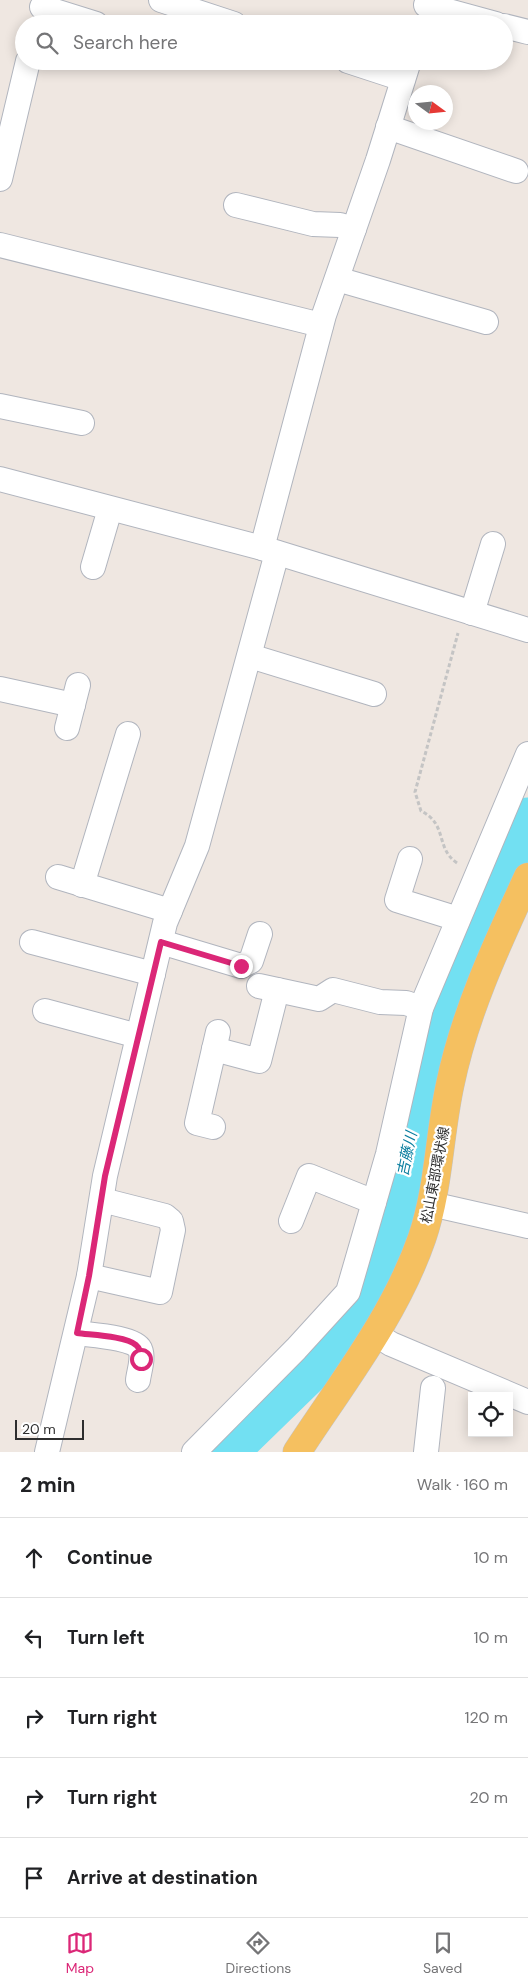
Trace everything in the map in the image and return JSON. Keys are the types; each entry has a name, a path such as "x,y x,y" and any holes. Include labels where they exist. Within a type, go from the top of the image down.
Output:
{"main road":[{"name":"松山東部環状線","path":"297,1452 394,1304 409,1272 423,1235 438,1173 449,1086 460,1043 485,973 527,884"}],"street":[{"path":"161,0 207,15"},
{"path":"41,10 61,15"},
{"path":"425,10 450,15"},
{"path":"513,28 528,32"},
{"path":"0,178 26,70"},
{"path":"46,1452 77,1333 89,1276 105,1176 165,923 197,846 250,656 270,551 321,326 406,70"},
{"path":"391,119 408,119"},
{"path":"391,119 408,125"},
{"path":"423,130 515,162 443,130"},
{"path":"236,205 313,224 354,229"},
{"path":"0,245 321,326"},
{"path":"337,279 486,322"},
{"path":"0,406 82,422"},
{"path":"0,480 270,551 528,630"},
{"path":"94,567 110,509"},
{"path":"468,612 493,544"},
{"path":"250,656 374,694"},
{"path":"0,689 72,706"},
{"path":"82,884 128,734"},
{"path":"194,1452 296,1349 348,1292 388,1154 421,1008 528,754"},
{"path":"410,859 397,900 458,919"},
{"path":"58,878 170,911"},
{"path":"161,942 241,966 251,961 260,934"},
{"path":"32,942 153,974"},
{"path":"213,1127 196,1123 216,1040 260,1061 268,988 319,1000 333,990 380,1002 406,1003 421,1008"},
{"path":"45,1011 138,1036"},
{"path":"291,1221 309,1176 374,1202"},
{"path":"89,1276 160,1292 173,1230 171,1221 165,1216 102,1200"},
{"path":"431,1204 528,1226"},
{"path":"77,1333 128,1340 136,1344 140,1350 141,1359 138,1380"},
{"path":"375,1334 391,1344 528,1402"},
{"path":"426,1452 433,1388"}],"path":[{"path":"468,612 415,792 421,811 431,816 437,823 446,852 452,860 477,876"}],"waterway":[{"name":"吉藤川","path":"228,1452 342,1341 365,1307 377,1280 398,1198 435,1025 528,818"}],"route":[{"path":"141,1359 140,1350 136,1344 128,1340 77,1333 89,1276 105,1176 161,942 241,966"}]}
